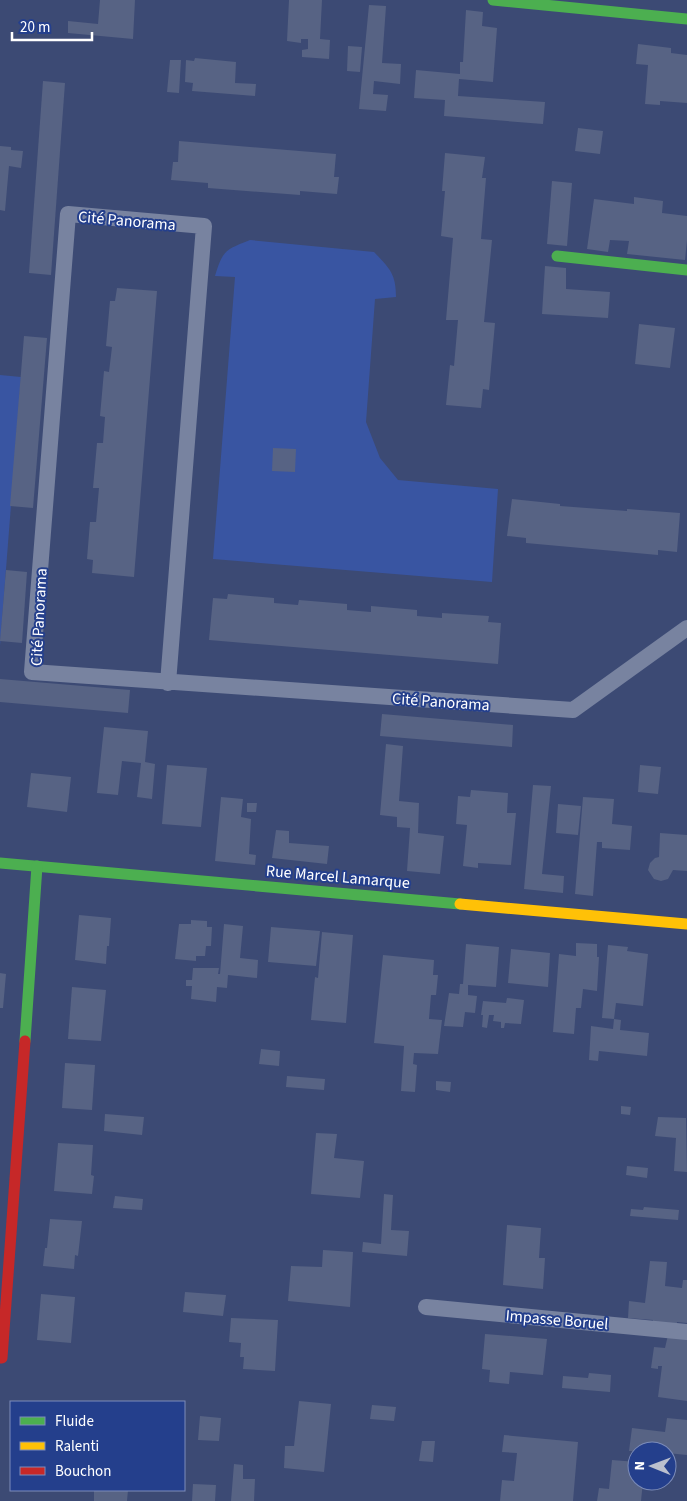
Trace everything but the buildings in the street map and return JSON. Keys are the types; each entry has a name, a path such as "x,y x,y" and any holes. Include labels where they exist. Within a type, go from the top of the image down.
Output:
{"street":[{"path":"493,0 687,19"},
{"path":"557,256 687,270"},
{"name":"Rue Marcel Lamarque","path":"0,863 687,924"},
{"path":"0,1358 2,1358 37,866"},
{"name":"Rue Marcel Lamarque","path":"674,922 687,929"}],"lane":[{"name":"Cité Panorama","path":"168,683 204,226 68,214 32,672 168,683 573,710 687,628"},
{"name":"Impasse Boruel","path":"426,1307 687,1332"}],"shaded area":[{"path":"250,240 374,252 388,267 395,282 396,297 375,299 366,422 380,458 398,480 498,489 492,582 213,559 235,277 215,276 220,261 226,252"},
{"path":"0,375 21,377 0,646"}],"traffic: fast":[{"path":"493,0 687,19"},
{"path":"557,256 687,270"},
{"path":"0,863 460,904"},
{"path":"25,1041 37,866"}],"traffic: slow":[{"path":"460,904 687,924"}],"traffic: jam":[{"path":"0,1358 2,1358 25,1041"}]}
